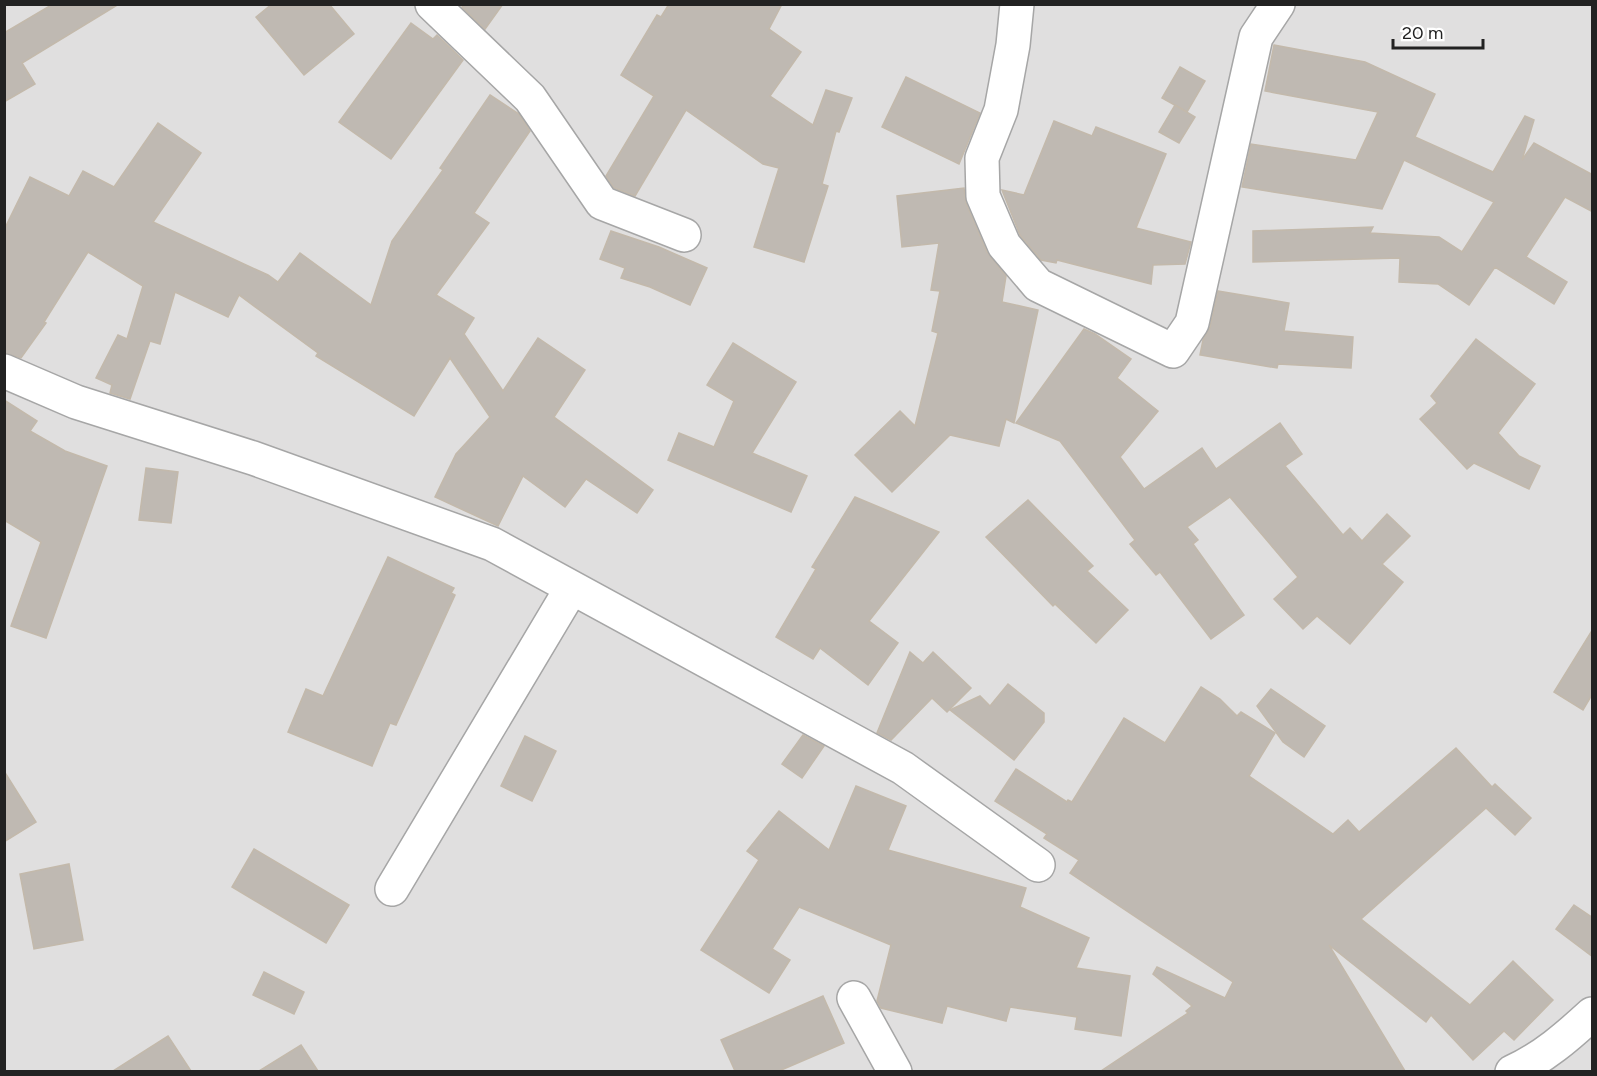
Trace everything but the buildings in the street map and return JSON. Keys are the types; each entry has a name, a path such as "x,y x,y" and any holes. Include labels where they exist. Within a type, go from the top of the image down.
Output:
{"street":[{"path":"432,4 530,98 602,202 684,235"},
{"path":"1017,4 1013,45 1001,110 982,158 983,196 1004,245 1038,285 1173,351 1192,323 1256,37 1278,4"},
{"path":"4,371 76,402 253,458 492,544 903,768 1038,865"},
{"path":"392,889 571,589"},
{"path":"854,998 895,1071"},
{"path":"1512,1071 1530,1064 1563,1041 1593,1014"}],"shaded area":[{"path":"5,5 1592,5 1592,1071 5,1071"}]}
